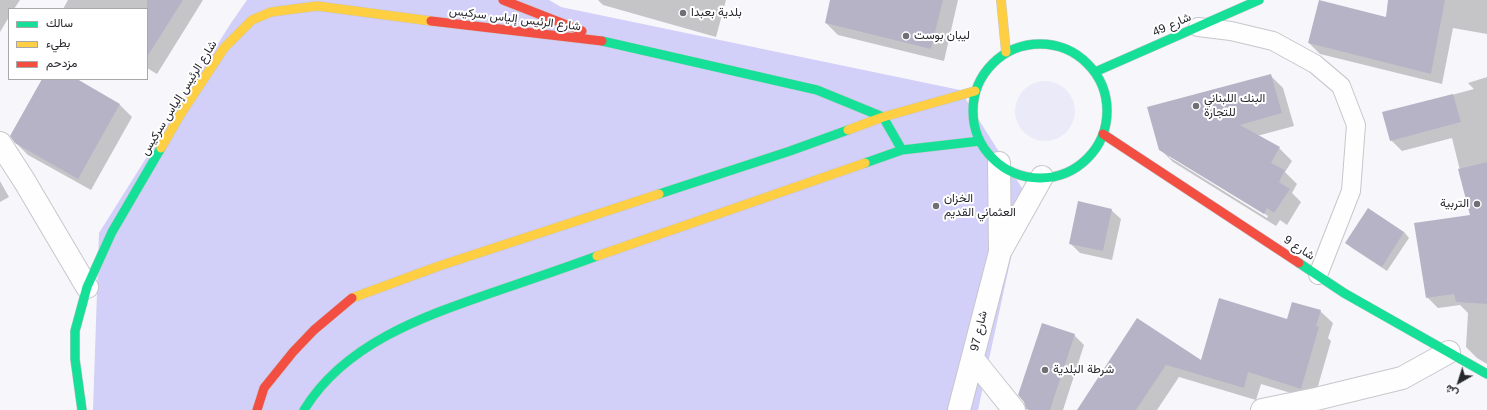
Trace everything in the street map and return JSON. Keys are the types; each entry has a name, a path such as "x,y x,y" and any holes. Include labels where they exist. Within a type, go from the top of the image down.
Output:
{"main road":[{"path":"503,0 609,42"},
{"path":"1001,0 1006,52"},
{"name":"شارع 49","path":"1095,72 1259,0"},
{"name":"شارع الرئيس إلياس سركيس","path":"82,410 75,359 75,331 88,287 112,232 180,115 224,48 252,20 271,12 317,6 378,15 609,42 817,90 883,117"},
{"path":"1044,44 1064,48 1081,57 1095,72 1104,92 1108,113 1103,134 1095,150 1082,164 1066,173 1042,177 1029,177 1009,170 992,158 980,141 974,125 973,108 975,91 982,76 992,63 1006,52 1024,45 1044,44"},
{"path":"257,410 264,388 293,352 314,330 354,297 446,264 790,150 883,117 975,91"},
{"path":"883,117 902,150"},
{"name":"شارع 9","path":"1103,134 1344,293 1487,374"},
{"path":"304,410 309,400 327,380 356,356 382,338 446,308 902,150 980,141"}],"street":[{"path":"0,143 88,287"},
{"name":"شارع 97","path":"999,163 1000,252"},
{"name":"شارع 97","path":"959,410 973,359 986,299 1000,252 1042,177"},
{"path":"1262,410 1316,399 1402,378 1449,352"},
{"path":"973,359 1014,410"}],"lane":[{"path":"1198,27 1230,31 1273,41 1315,64 1341,86 1356,125 1351,191 1318,275"}],"shaded area":[{"path":"247,0 549,0 561,7 960,90 1025,193 978,410 93,410 99,233"},
{"path":"1045,81 1057,83 1070,94 1073,99 1075,111 1073,123 1062,136 1057,139 1045,141 1033,139 1020,128 1017,123 1015,111 1017,99 1028,86 1033,83"}],"building":[{"path":"147,0 183,0 148,55 148,8"},
{"name":"ليبان بوست","path":"830,0 943,0 931,49 825,23"},
{"path":"1319,0 1386,17 1388,0 1445,0 1431,74 1308,43"},
{"path":"1271,74 1282,113 1240,125 1280,147 1271,163 1285,170 1279,182 1290,189 1274,213 1267,208 1264,214 1159,150 1147,107"},
{"path":"41,80 79,80 120,104 78,179 15,143 10,136"},
{"path":"1453,94 1461,122 1390,141 1382,112"},
{"path":"1487,162 1487,304 1456,302 1454,294 1426,298 1414,223 1470,215 1458,169"},
{"path":"1078,201 1112,209 1103,251 1069,244"},
{"path":"1368,208 1404,232 1382,267 1345,243"},
{"path":"1219,298 1287,319 1292,302 1321,310 1316,326 1319,327 1301,389 1248,372 1244,388 1166,365 1136,410 1077,410 1137,318 1201,360"},
{"name":"شرطة البلدية","path":"1042,323 1075,334 1050,410 1030,410 1026,409 1024,402 1018,395"}],"traffic: fast":[{"path":"1095,72 1259,0"},
{"path":"602,41 817,90 883,117 902,150"},
{"path":"1047,44 1072,52 1092,69 1102,85 1106,98 1107,111 1106,124 1102,137 1096,148 1082,163 1066,173 1053,177 1033,178 1008,170 988,153 978,137 974,124 973,104 981,79 998,59 1014,49 1027,45 1047,44"},
{"path":"659,194 790,151 848,130"},
{"path":"865,163 902,150 980,141"},
{"path":"82,410 75,359 75,331 87,287 112,232 161,148"},
{"path":"304,410 321,387 340,367 363,350 387,336 438,312 597,256"},
{"path":"1299,263 1344,293 1487,374"}],"traffic: slow":[{"path":"1001,0 1006,52"},
{"path":"161,148 180,115 224,48 252,20 271,12 317,6 431,21"},
{"path":"848,130 883,117 975,91"},
{"path":"597,256 865,163"},
{"path":"352,298 439,266 659,194"}],"traffic: jam":[{"path":"503,0 582,31"},
{"path":"431,21 602,41"},
{"path":"1103,134 1299,263"},
{"path":"257,410 264,388 293,352 314,330 352,298"}],"place":[{"name":"بلدية بعبدا","path":"683,13"},
{"name":"ليبان بوست","path":"906,36"},
{"name":"البنك اللبناني للتجارة","path":"1196,106"},
{"name":"التربية","path":"1477,204"},
{"name":"الخزان العثماني القديم","path":"936,206"},
{"name":"شرطة البلدية","path":"1045,370"}]}
